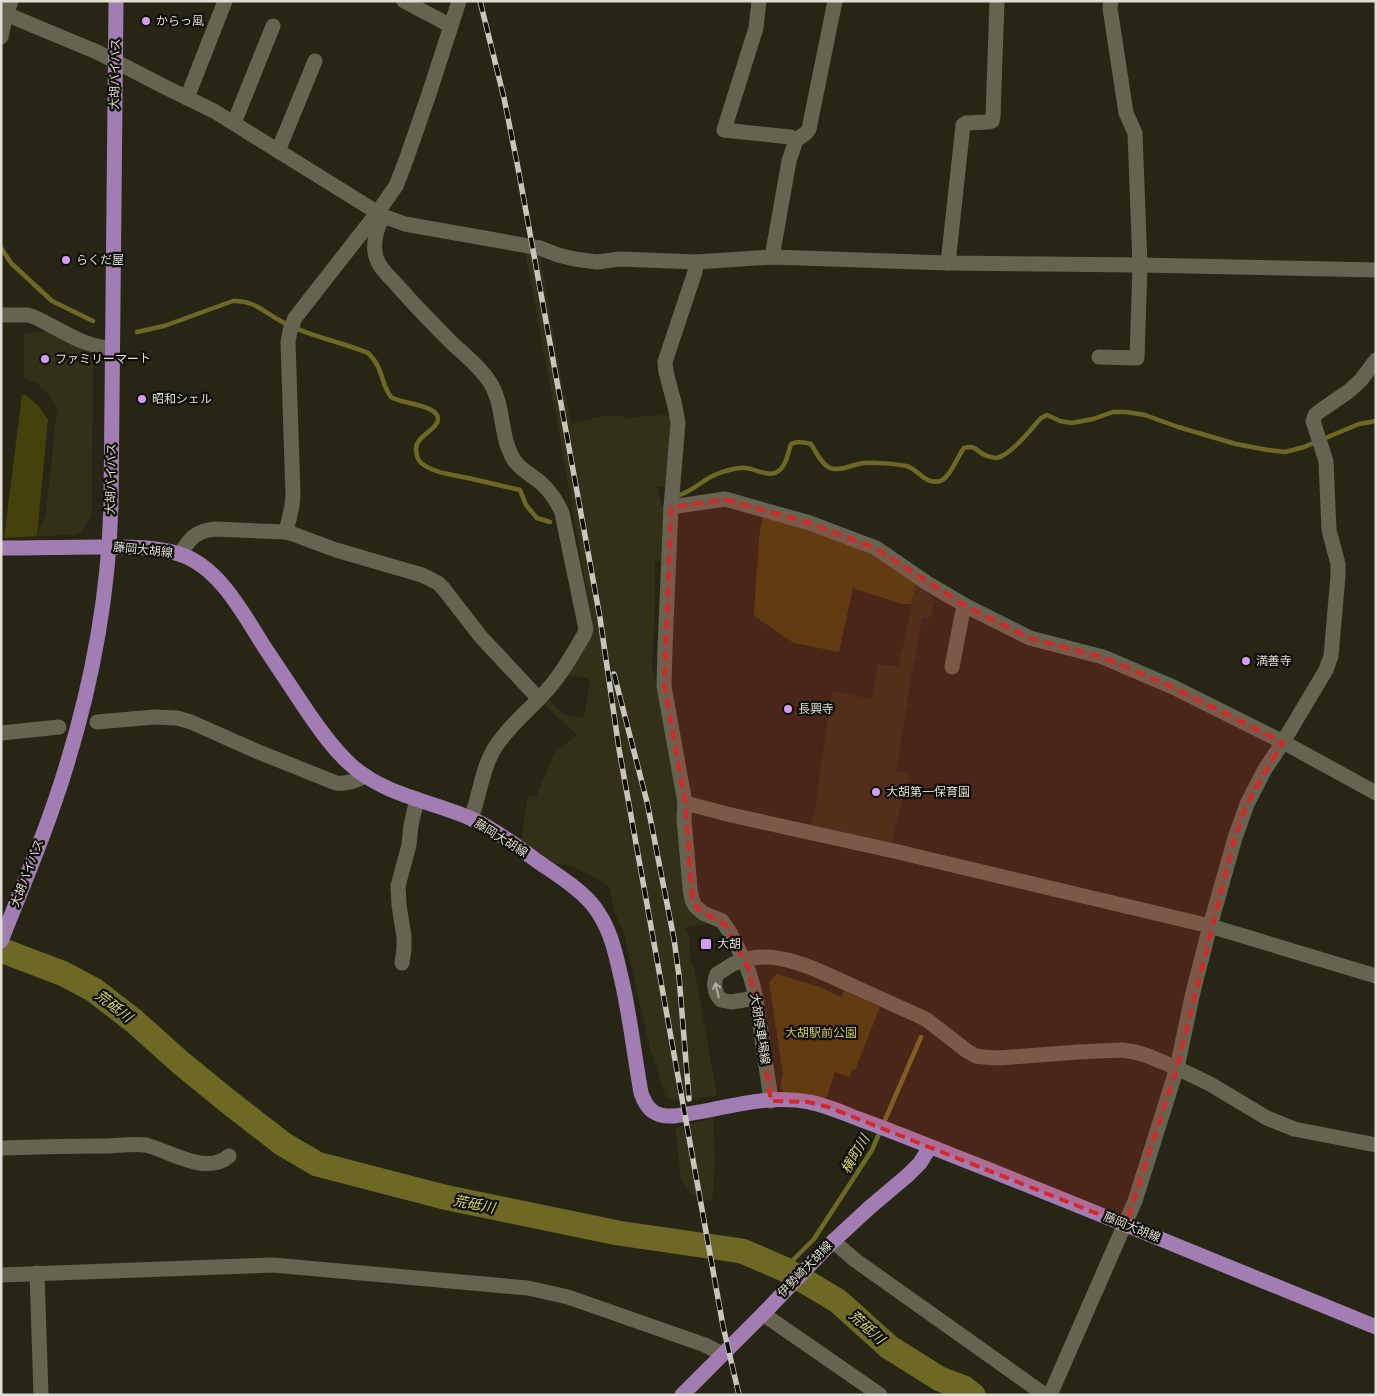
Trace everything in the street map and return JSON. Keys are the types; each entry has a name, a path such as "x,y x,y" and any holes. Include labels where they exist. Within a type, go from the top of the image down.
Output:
{"main road":[{"name":"大胡バイパス","path":"1,941 67,766 88,687 103,603 111,503 116,1"},
{"name":"藤岡大胡線","path":"1,548 145,548 180,554 198,562 210,572 228,592 322,732 344,758 365,776 388,788 471,818 485,825 575,888 592,904 605,923 613,942 625,992 641,1092 644,1102 656,1114 674,1116 748,1102 790,1100 808,1102 882,1127 1126,1224 1376,1327"},
{"name":"伊勢崎大胡線","path":"682,1395 830,1243 920,1163 930,1147"}],"street":[{"path":"187,98 225,1"},
{"path":"404,1 451,26"},
{"path":"286,532 293,495 288,342 292,325 380,215 396,186 429,94 459,1"},
{"path":"760,1 756,28 724,130 790,137 796,140"},
{"path":"772,257 789,161 796,140 809,129 835,1"},
{"path":"948,262 963,125 966,123 992,121 997,1"},
{"path":"1099,357 1136,358 1140,265 1135,133 1126,113 1110,8 1111,1"},
{"path":"1,37 6,9 115,60 214,111 380,215 405,224 540,248 558,255 590,261 620,259 696,262 772,257 1376,270"},
{"path":"234,123 273,26"},
{"path":"278,151 315,60"},
{"path":"380,215 375,246 376,255 381,267 419,310 489,381 494,391 509,451 522,469 551,492 558,504 562,513 586,629 561,673 495,747 483,774 471,818"},
{"name":"大胡停車場線","path":"696,262 695,272 665,362 678,423 671,507 664,682 685,803 684,819 692,900 698,910 722,921 749,970 756,998 771,1101"},
{"path":"1,315 32,316 76,339 94,346 112,348"},
{"path":"1050,1395 1135,1202 1177,1068 1193,992 1234,838 1247,804 1264,771 1326,670 1331,656 1338,564 1329,530 1326,461 1313,422 1315,415 1355,386 1376,360"},
{"path":"671,507 725,499 810,523 876,548 966,606 1030,638 1103,657 1173,687 1283,742 1376,793"},
{"path":"180,554 191,538 205,530 286,532 336,550 422,575 438,583 482,637 539,699"},
{"path":"952,667 962,615 966,606"},
{"path":"96,722 154,717 177,718 191,722 256,751 336,783 352,783 365,776"},
{"path":"1,733 59,727"},
{"path":"402,963 404,937 398,905 398,886 409,845 417,799"},
{"path":"685,803 1210,926 1376,976"},
{"path":"756,998 726,1002 721,1000 716,993 714,983 718,974 733,964 757,956 770,956 802,964 917,1015 957,1045 976,1056 998,1058 1122,1050 1148,1056 1177,1068 1210,1084 1267,1118 1294,1129 1376,1145"},
{"path":"1,1148 145,1145 186,1160 205,1163 218,1162 229,1156"},
{"path":"830,1243 1045,1395"},
{"path":"1,1274 273,1265 528,1288 568,1297 705,1345 722,1354"},
{"path":"37,1273 41,1395"},
{"path":"764,1312 880,1395"}],"highlighted area":[{"path":"725,499 810,523 876,548 966,606 1030,638 1103,657 1173,687 1283,742 1247,804 1235,838 1177,1068 1126,1225 828,1107 808,1102 771,1101 749,970 725,925 698,910 692,900 685,803 664,686 671,507"}],"shaded area":[{"path":"525,252 540,255 564,395 571,424 603,416 619,415 624,419 668,415 672,419 665,486 657,487 662,507 666,508 664,561 655,561 652,667 664,715 678,802 688,909 699,919 708,921 704,924 685,927 689,939 689,952 692,965 694,966 717,1096 672,1100 665,1095 650,1048 624,934 614,910 609,886 572,866 553,863 521,840 528,795 536,797 555,752 577,735 544,704 548,699 564,715 584,717 590,682 587,678 565,676 594,631"},
{"path":"44,330 63,341 93,354 92,515 82,531 76,535 37,536 46,514 57,407 50,396 36,383 24,379 24,333 42,332"},
{"path":"916,584 935,600 931,617 922,618 913,666 896,771 909,774 891,844 810,827 814,816 832,691 872,699 878,665 899,666"},
{"path":"713,1118 715,1159 712,1201 690,1194 681,1178 675,1128"}],"green space":[{"path":"22,395 26,395 39,407 48,419 37,536 4,538"},
{"path":"763,517 809,530 878,557 916,584 911,604 902,604 853,588 839,652 794,643 754,616 759,537"},
{"name":"大胡駅前公園","path":"777,974 817,986 841,997 844,991 880,1007 855,1070 852,1069 849,1077 835,1072 826,1099 782,1091 781,1082 783,1074 769,982"}],"waterway":[{"path":"1,248 11,263 52,301 93,321"},
{"path":"137,332 164,326 233,301 240,301 258,307 290,326 368,353 377,364 391,397 425,407 436,413 438,418 435,426 417,443 416,453 422,464 439,472 520,490 526,505 537,518 550,522"},
{"path":"680,495 712,476 728,470 745,468 769,474 777,472 785,463 791,444 798,442 811,444 821,461 830,468 838,469 868,463 906,466 930,481 940,481 950,472 964,448 971,447 982,454 997,458 1008,452 1041,418 1047,415 1060,421 1072,423 1093,419 1113,412 1126,412 1145,415 1236,444 1285,452 1304,447 1359,424 1376,421"},
{"name":"荒砥川","path":"1,950 64,974 94,990 134,1021 230,1103 283,1144 317,1164 444,1197 618,1233 742,1251 784,1269 838,1301 889,1347 940,1379 964,1388 973,1395"},
{"name":"横町川","path":"784,1269 814,1239 872,1150 921,1037"}],"railway":[{"path":"480,1 504,98 519,173 600,618 619,749 723,1326 739,1395"},
{"path":"614,674 647,802 674,939 679,976 689,1099"}],"place":[{"name":"からっ風","path":"146,21"},
{"name":"らくだ屋","path":"66,260"},
{"name":"ファミリーマート","path":"45,359"},
{"name":"昭和シェル","path":"142,399"},
{"name":"満善寺","path":"1246,661"},
{"name":"長興寺","path":"788,709"},
{"name":"大胡第一保育園","path":"876,792"},
{"name":"大胡","path":"706,944"}]}
